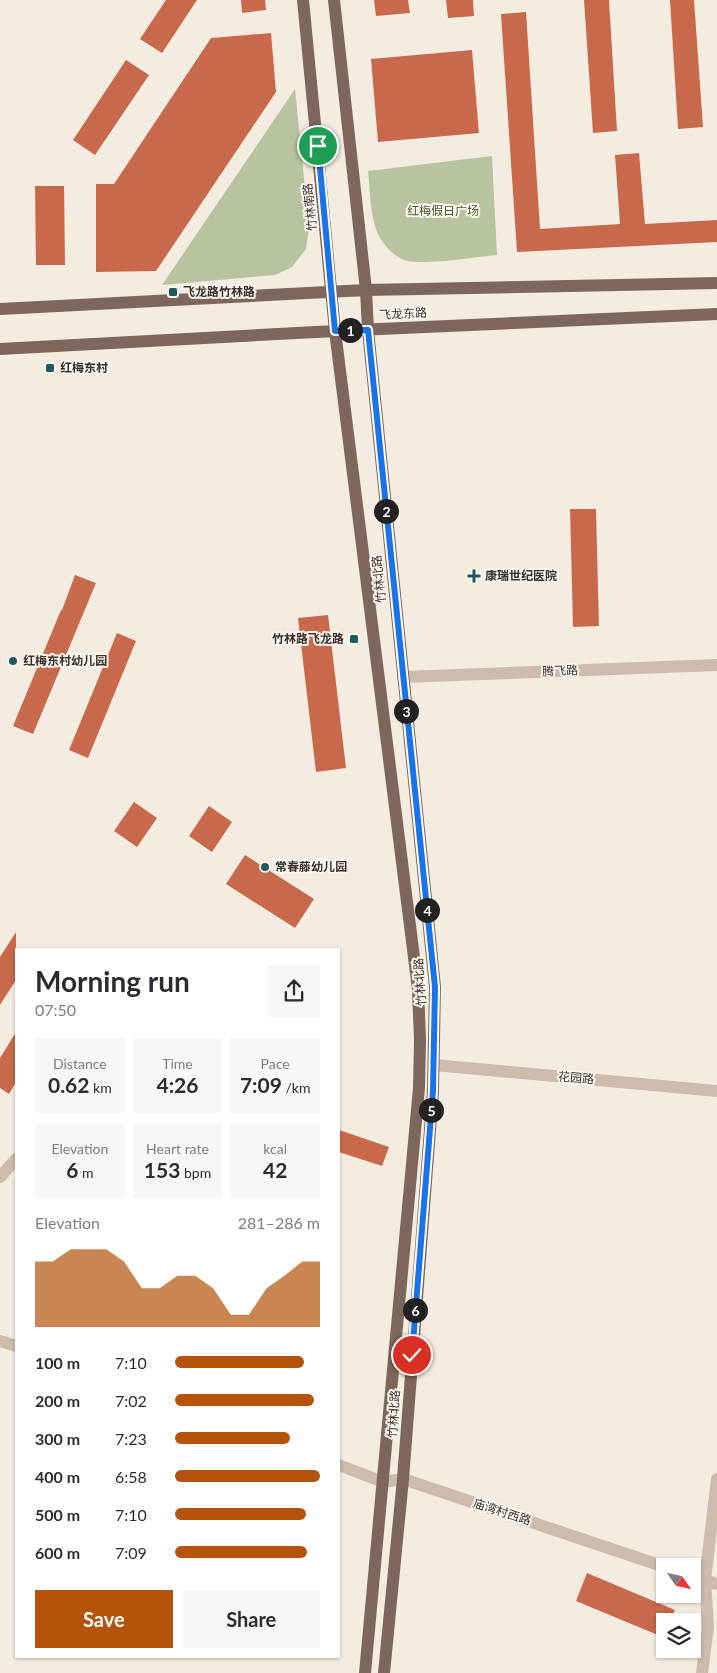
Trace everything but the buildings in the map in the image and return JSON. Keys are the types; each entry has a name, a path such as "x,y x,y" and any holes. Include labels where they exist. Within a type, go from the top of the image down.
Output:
{"main road":[{"name":"竹林南路","path":"303,0 332,292"},
{"path":"334,0 366,290"},
{"name":"飞龙东路","path":"0,309 366,290 717,283"},
{"name":"竹林北路","path":"366,290 368,330 435,987 434,1065 403,1479 384,1673"},
{"name":"竹林北路","path":"332,292 335,331 418,989 420,1040 419,1088 365,1673"},
{"name":"飞龙东路","path":"0,349 335,331 717,314"}],"street":[{"name":"腾飞路","path":"403,676 717,665"},
{"name":"花园路","path":"434,1065 717,1091"},
{"path":"0,1177 15,1160"},
{"path":"0,1341 15,1346"},
{"name":"庙湾村西路","path":"340,1465 383,1482 403,1479 656,1564"},
{"path":"702,1673 708,1627 717,1479"}],"green space":[{"path":"295,89 309,228 306,249 292,267 275,275 162,285"},
{"name":"红梅假日广场","path":"492,156 497,255 417,262 403,260 384,244 374,222 368,171"}],"place":[{"name":"飞龙路竹林路","path":"173,292"},
{"name":"红梅东村","path":"50,368"},
{"name":"康瑞世纪医院","path":"474,576"},
{"name":"竹林路飞龙路","path":"354,639"},
{"name":"红梅东村幼儿园","path":"13,661"},
{"name":"常春藤幼儿园","path":"265,867"}],"route":[{"path":"318,146 335,331 368,330 435,987 433,1091 412,1355"}]}
